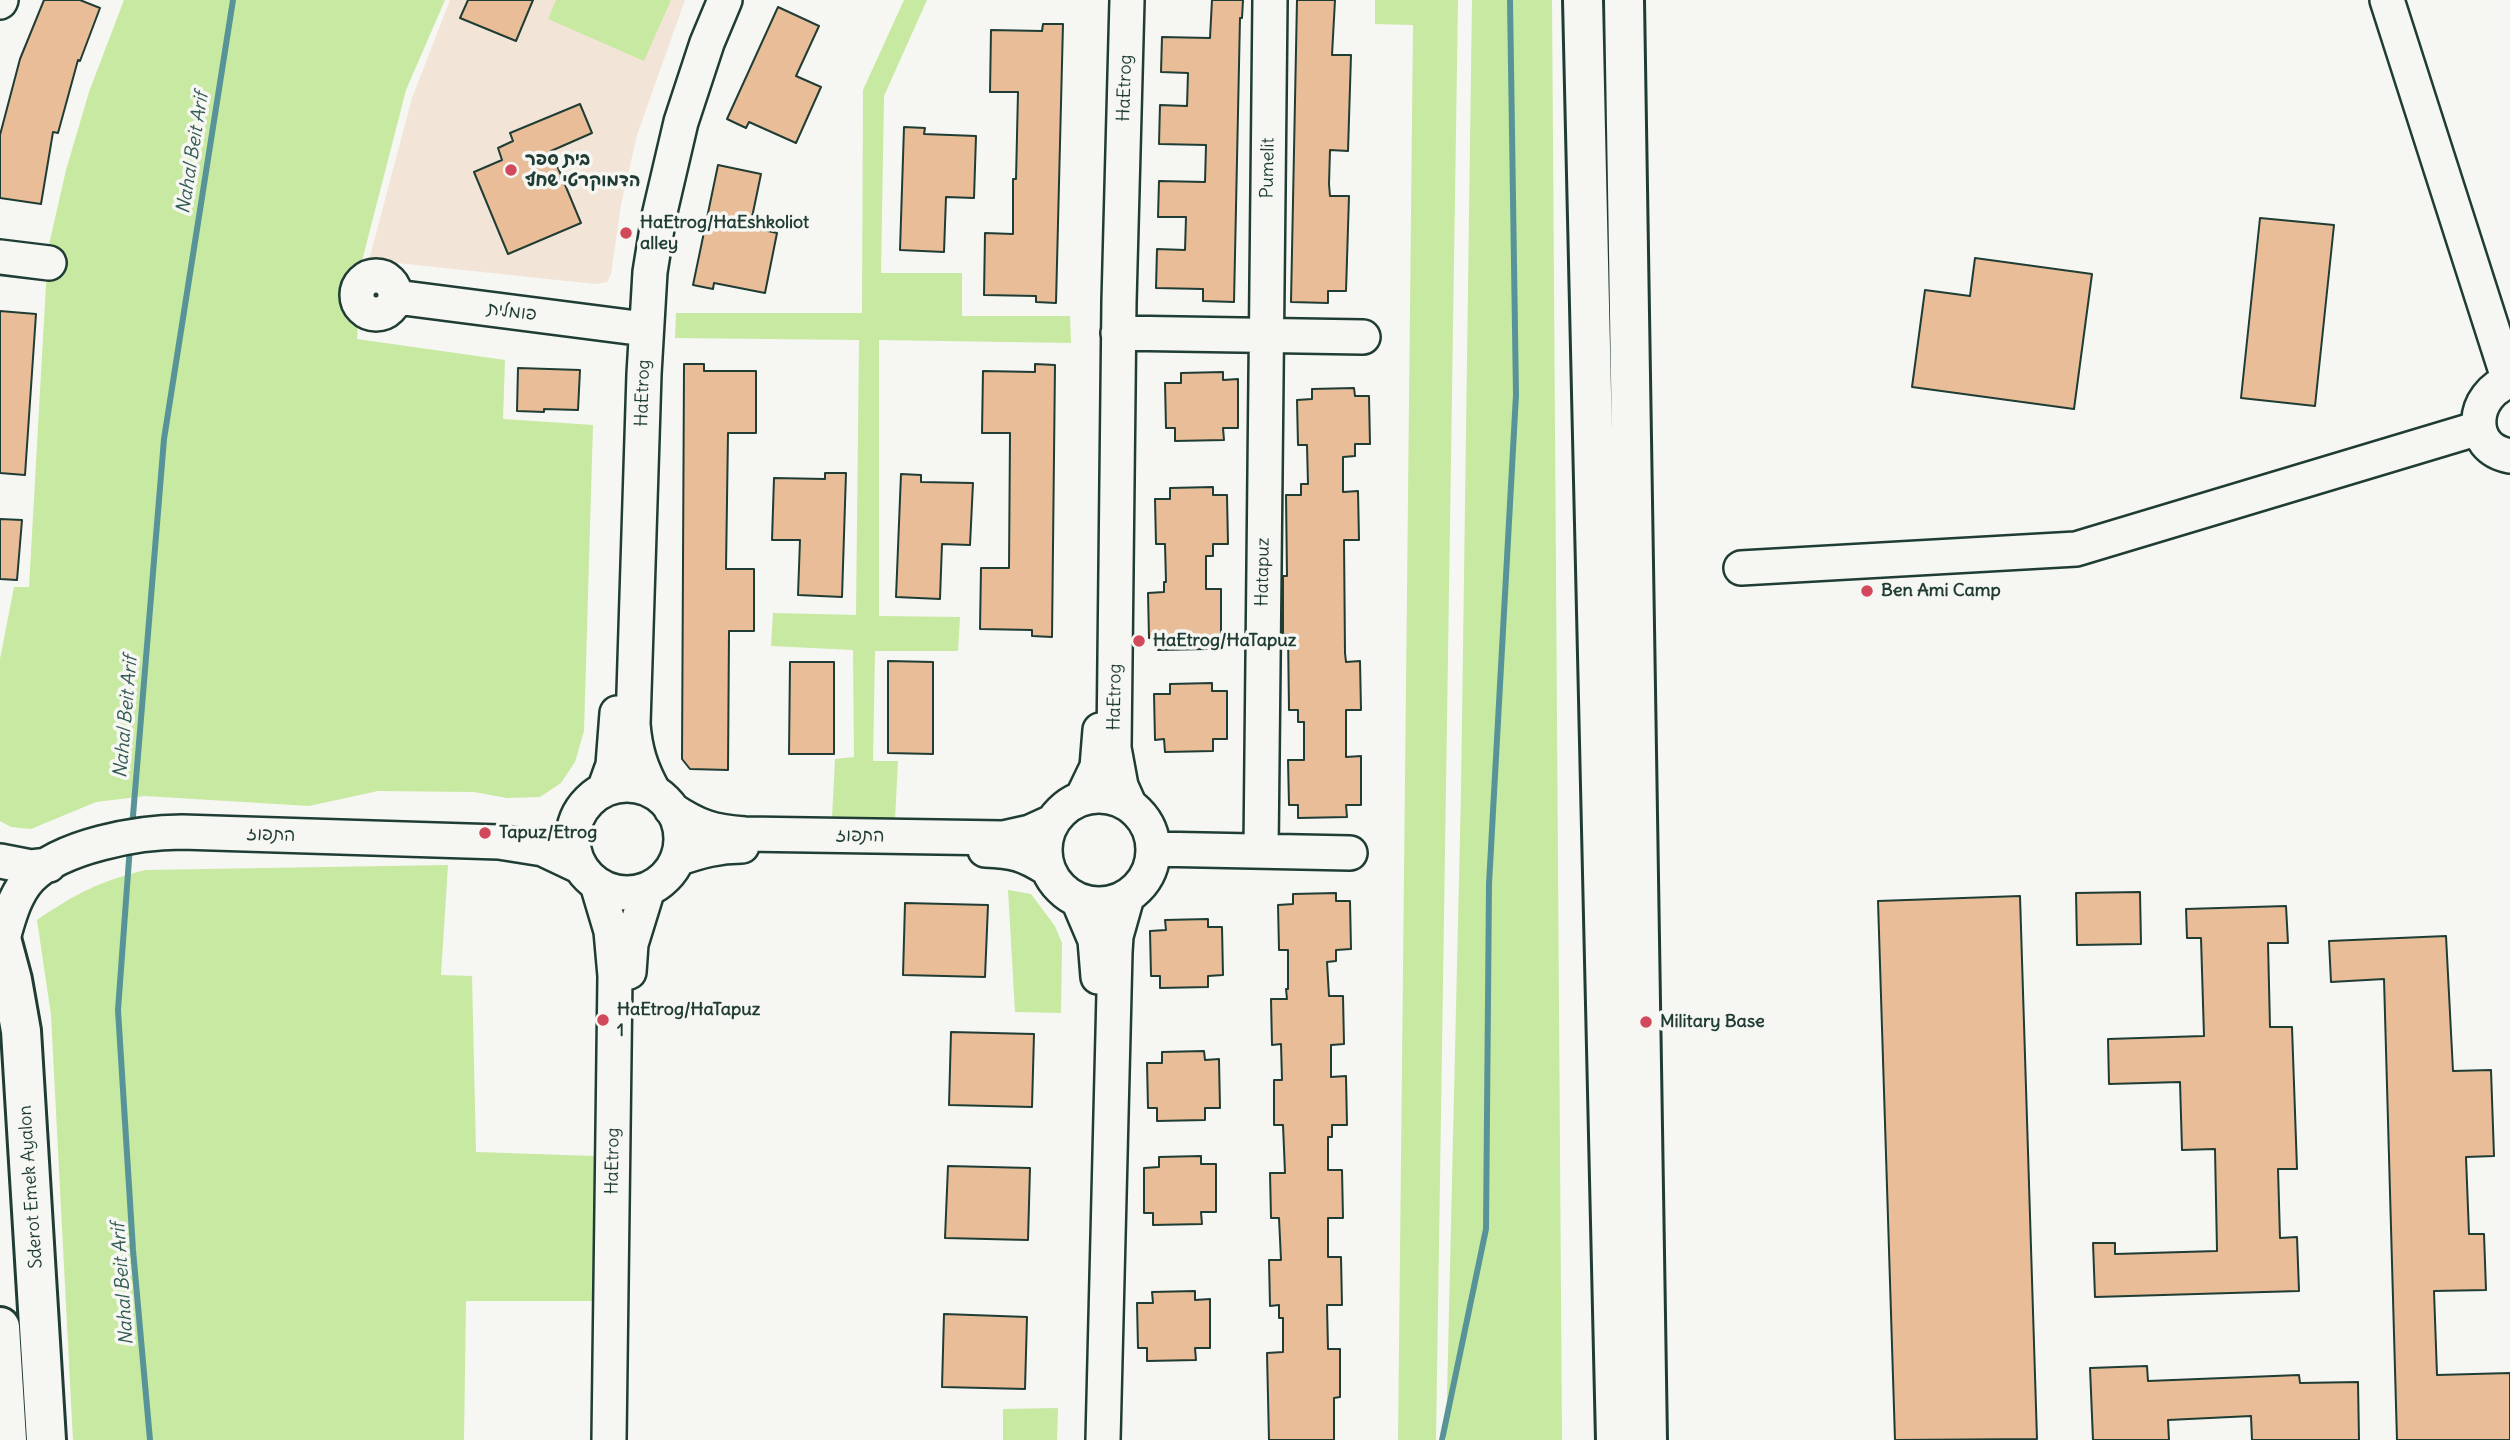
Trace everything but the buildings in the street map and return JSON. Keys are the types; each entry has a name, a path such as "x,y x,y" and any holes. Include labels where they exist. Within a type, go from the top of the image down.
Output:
{"main road":[{"path":"1583,0 1616,1440"},
{"path":"1624,0 1647,1440"},
{"name":"Sderot Emek Ayalon","path":"1,939 12,979 21,1031 46,1440"},
{"path":"0,1327 7,1440"}],"street":[{"name":"HaEtrog","path":"604,790 613,765 615,748 629,327 637,255 656,157 682,70 708,0"},
{"name":"HaEtrog","path":"663,801 641,768 635,748 634,724 646,318 657,228 671,160 707,43 725,0"},
{"name":"HaEtrog","path":"1083,798 1091,783 1100,751 1112,0"},
{"name":"HaEtrog","path":"1127,0 1118,333 1114,748 1121,786 1129,804"},
{"name":"Pumelit","path":"1265,335 1270,0"},
{"path":"2387,0 2510,381 2498,385 2488,393 2482,403 2479,428 2492,449 2510,456"},
{"path":"0,257 50,262"},
{"name":"פומלית","path":"396,297 629,327"},
{"path":"1118,333 1363,337"},
{"name":"Hatapuz","path":"1261,851 1265,335"},
{"path":"1741,568 2076,549 2479,428"},
{"path":"631,785 663,801 681,836 677,859 662,881 648,889 622,893 608,890 589,875 573,848 579,814 587,802 604,790 631,785"},
{"path":"1106,796 1129,804 1147,823 1154,849 1147,876 1139,888 1128,897 1096,905 1078,900 1061,888 1048,869 1045,843 1052,822 1070,803 1083,798 1106,796"},
{"name":"התפוז","path":"663,801 700,826 713,831 745,834 989,839 1017,836 1052,822"},
{"name":"התפוז","path":"499,842 543,831 579,814"},
{"name":"התפוז","path":"0,861 31,867 53,862 91,846 140,834 182,832 499,842 543,849 589,875"},
{"name":"התפוז","path":"677,859 721,846 1013,851 1026,855 1048,869"},
{"path":"1154,849 1350,853"},
{"name":"התפוז","path":"1,939 21,891 31,878 53,862"},
{"name":"HaEtrog","path":"589,875 611,931 615,976 610,1440"},
{"name":"HaEtrog","path":"623,1440 628,986 631,944 648,889"},
{"path":"1103,1440 1115,952 1116,936 1128,897"},
{"path":"1078,900 1096,940 1098,976 1089,1440"}],"shaded area":[{"name":"בית ספר הדמוקרטי שחף","path":"450,0 685,0 637,135 621,205 611,274 607,282 595,284 369,260 412,98"}],"green space":[{"path":"124,0 445,0 406,90 362,261 357,339 505,360 503,419 593,425 584,731 575,762 561,783 540,797 507,798 474,792 378,791 309,806 145,796 96,802 31,829 11,827 0,821 0,659 14,587 29,587 48,249 66,170 89,92"},
{"path":"556,0 671,0 644,61 548,19"},
{"path":"904,0 927,0 884,96 881,273 962,273 962,316 1070,316 1071,343 879,340 879,616 960,617 958,651 875,651 873,761 898,761 895,820 832,817 835,759 854,757 853,650 771,646 773,613 856,615 859,340 675,338 676,313 862,313 863,90"},
{"path":"1375,0 1458,0 1436,1440 1398,1440 1413,25 1375,24"},
{"path":"1472,0 1552,0 1562,1440 1446,1440 1461,792"},
{"path":"448,865 441,975 472,976 476,1152 595,1156 596,1301 466,1301 464,1440 73,1440 51,1015 37,920 88,889 145,870"},
{"path":"1008,890 1031,894 1055,926 1062,943 1061,1013 1015,1012"},
{"path":"1058,1408 1057,1440 1003,1440 1003,1409"}],"waterway":[{"name":"Nahal Beit Arif","path":"132,828 164,439 233,0"},
{"path":"1442,1440 1486,1229 1489,884 1516,395 1510,0"},
{"name":"Nahal Beit Arif","path":"130,846 118,1010 133,1250 150,1440"}],"place":[{"name":"בית ספר הדמוקרטי שחף","path":"511,170"},
{"name":"HaEtrog/HaEshkoliot alley","path":"626,233"},
{"name":"Ben Ami Camp","path":"1867,591"},
{"name":"HaEtrog/HaTapuz","path":"1139,641"},
{"name":"Tapuz/Etrog","path":"485,833"},
{"name":"HaEtrog/HaTapuz 1","path":"603,1020"},
{"name":"Military Base","path":"1646,1022"}]}
